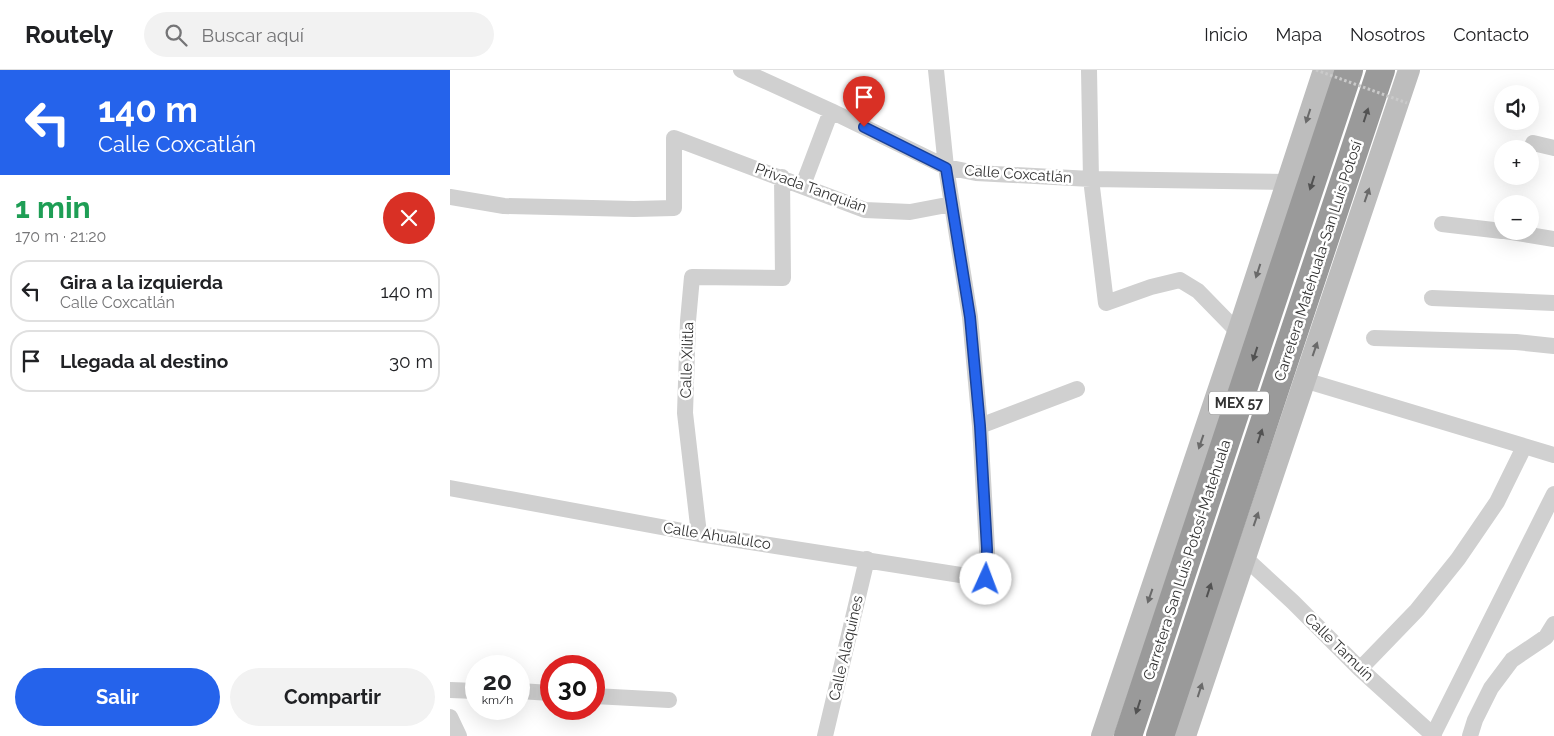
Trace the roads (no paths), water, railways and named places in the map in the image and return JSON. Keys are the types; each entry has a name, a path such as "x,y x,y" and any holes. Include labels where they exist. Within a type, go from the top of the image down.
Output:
{"highway":[{"name":"Carretera San Luis Potosí-Matehuala","path":"1128,736 1349,70"},
{"name":"Carretera Matehuala-San Luis Potosí","path":"1160,736 1381,70"}],"street":[{"name":"Calle Coxcatlán","path":"742,70 831,111 946,168 976,172 1091,179 1287,182"},
{"path":"936,70 946,168 970,317 980,426 1077,389"},
{"path":"1089,70 1091,179 1106,303 1151,287 1180,280 1198,290 1238,332"},
{"path":"1102,736 1324,70"},
{"path":"1184,736 1409,70"},
{"path":"803,185 831,111"},
{"name":"Privada Tanquián","path":"450,197 504,206 674,208 674,138 803,185 865,210 910,212 952,204"},
{"path":"1539,144 1554,148"},
{"name":"Calle Xilitla","path":"700,534 685,413 688,321 692,277 783,278 782,178"},
{"path":"1442,224 1494,230"},
{"path":"1539,237 1554,239"},
{"path":"1432,298 1554,303"},
{"path":"1374,338 1516,342 1554,346"},
{"path":"1304,380 1554,455"},
{"name":"Calle Ahualulco","path":"451,492 986,579 987,549 980,426"},
{"path":"1360,669 1418,610 1458,559 1497,502 1524,447"},
{"path":"1434,735 1554,494"},
{"name":"Calle Tamuín","path":"1244,557 1293,602 1360,669 1434,735"},
{"name":"Calle Alaquines","path":"825,736 867,559"},
{"path":"1470,736 1475,720 1496,681 1512,660 1546,637 1554,624"},
{"path":"450,690 465,691"},
{"path":"605,697 669,700"},
{"path":"450,717 459,736"}]}
